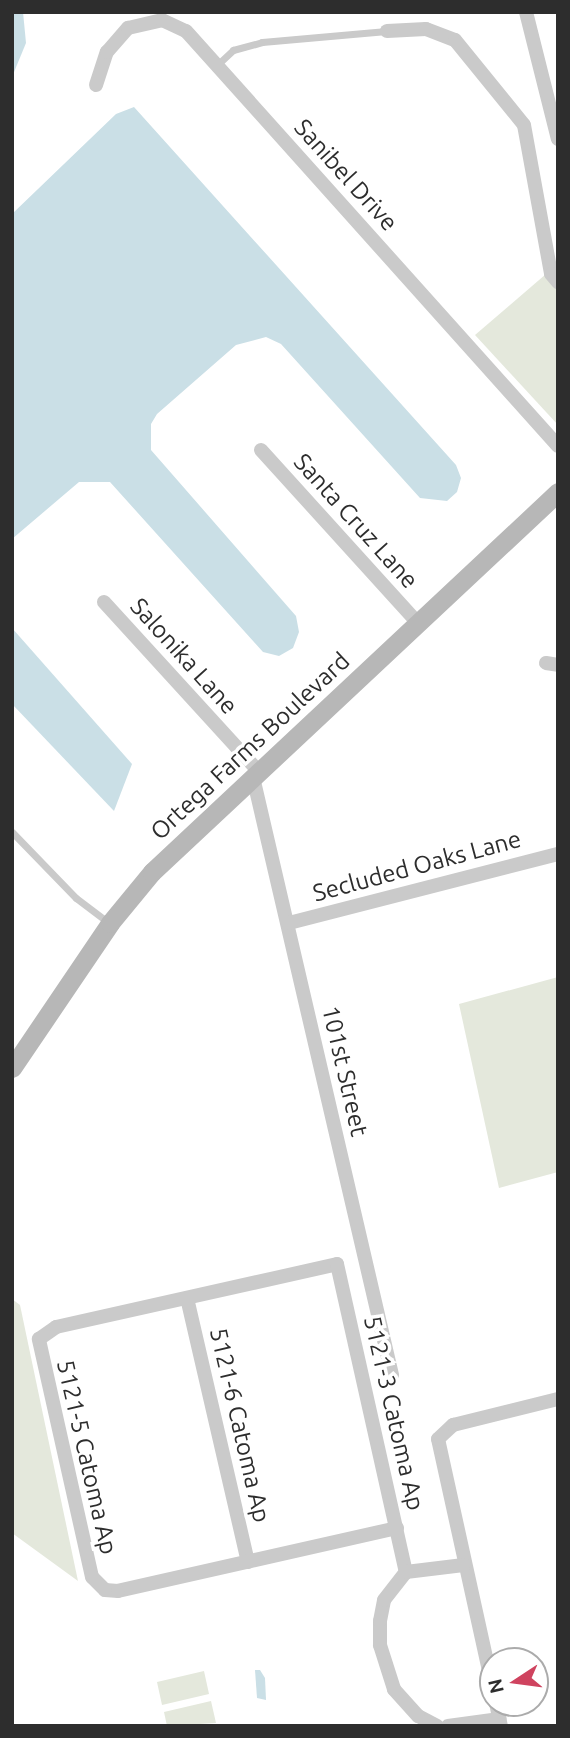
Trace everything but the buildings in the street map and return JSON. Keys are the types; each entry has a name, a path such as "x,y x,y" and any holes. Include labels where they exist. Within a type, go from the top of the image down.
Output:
{"street":[{"path":"526,12 558,139"},
{"name":"Sanibel Drive","path":"96,85 107,52 120,34 149,20 162,20 186,31 558,446"},
{"path":"387,31 426,29 455,40 524,125 551,274 558,282"},
{"name":"Santa Cruz Lane","path":"261,450 418,623"},
{"name":"Ortega Farms Boulevard","path":"12,1068 110,923 176,848 558,492"},
{"name":"Salonika Lane","path":"104,602 256,775"},
{"name":"101st Street","path":"256,775 392,1375"},
{"name":"Secluded Oaks Lane","path":"289,923 558,854"},
{"name":"5121-5 Catoma Ap","path":"337,1264 45,1331 38,1350 96,1586 118,1591 397,1528"},
{"name":"5121-3 Catoma Ap","path":"337,1264 407,1572"},
{"name":"5121-6 Catoma Ap","path":"187,1298 248,1562"},
{"path":"483,1647 438,1439 453,1425 558,1399"},
{"path":"437,1726 404,1704 389,1679 380,1645 384,1600 407,1572 464,1565"},
{"path":"448,1726 469,1721 501,1722"}],"lane":[{"path":"217,65 233,50 262,42 387,31"},
{"path":"12,832 76,898 110,923"}],"shaded area":[{"path":"546,274 558,292 558,425 475,335"},
{"path":"558,977 558,1172 499,1188 459,1004"},
{"path":"12,1299 20,1305 78,1581 12,1533"},
{"path":"204,1671 209,1694 162,1705 157,1682"},
{"path":"211,1701 216,1723 167,1726 164,1712"}],"water":[{"path":"12,12 23,12 26,43 12,77"},
{"path":"134,107 456,465 461,478 457,492 447,501 420,498 281,344 266,337 236,345 157,414 151,424 151,450 296,616 299,632 293,648 279,656 263,652 110,482 79,482 12,539 12,214 116,114"},
{"path":"12,628 132,764 114,811 12,704"},
{"path":"255,1670 260,1670 265,1678 266,1700 257,1698"}]}
